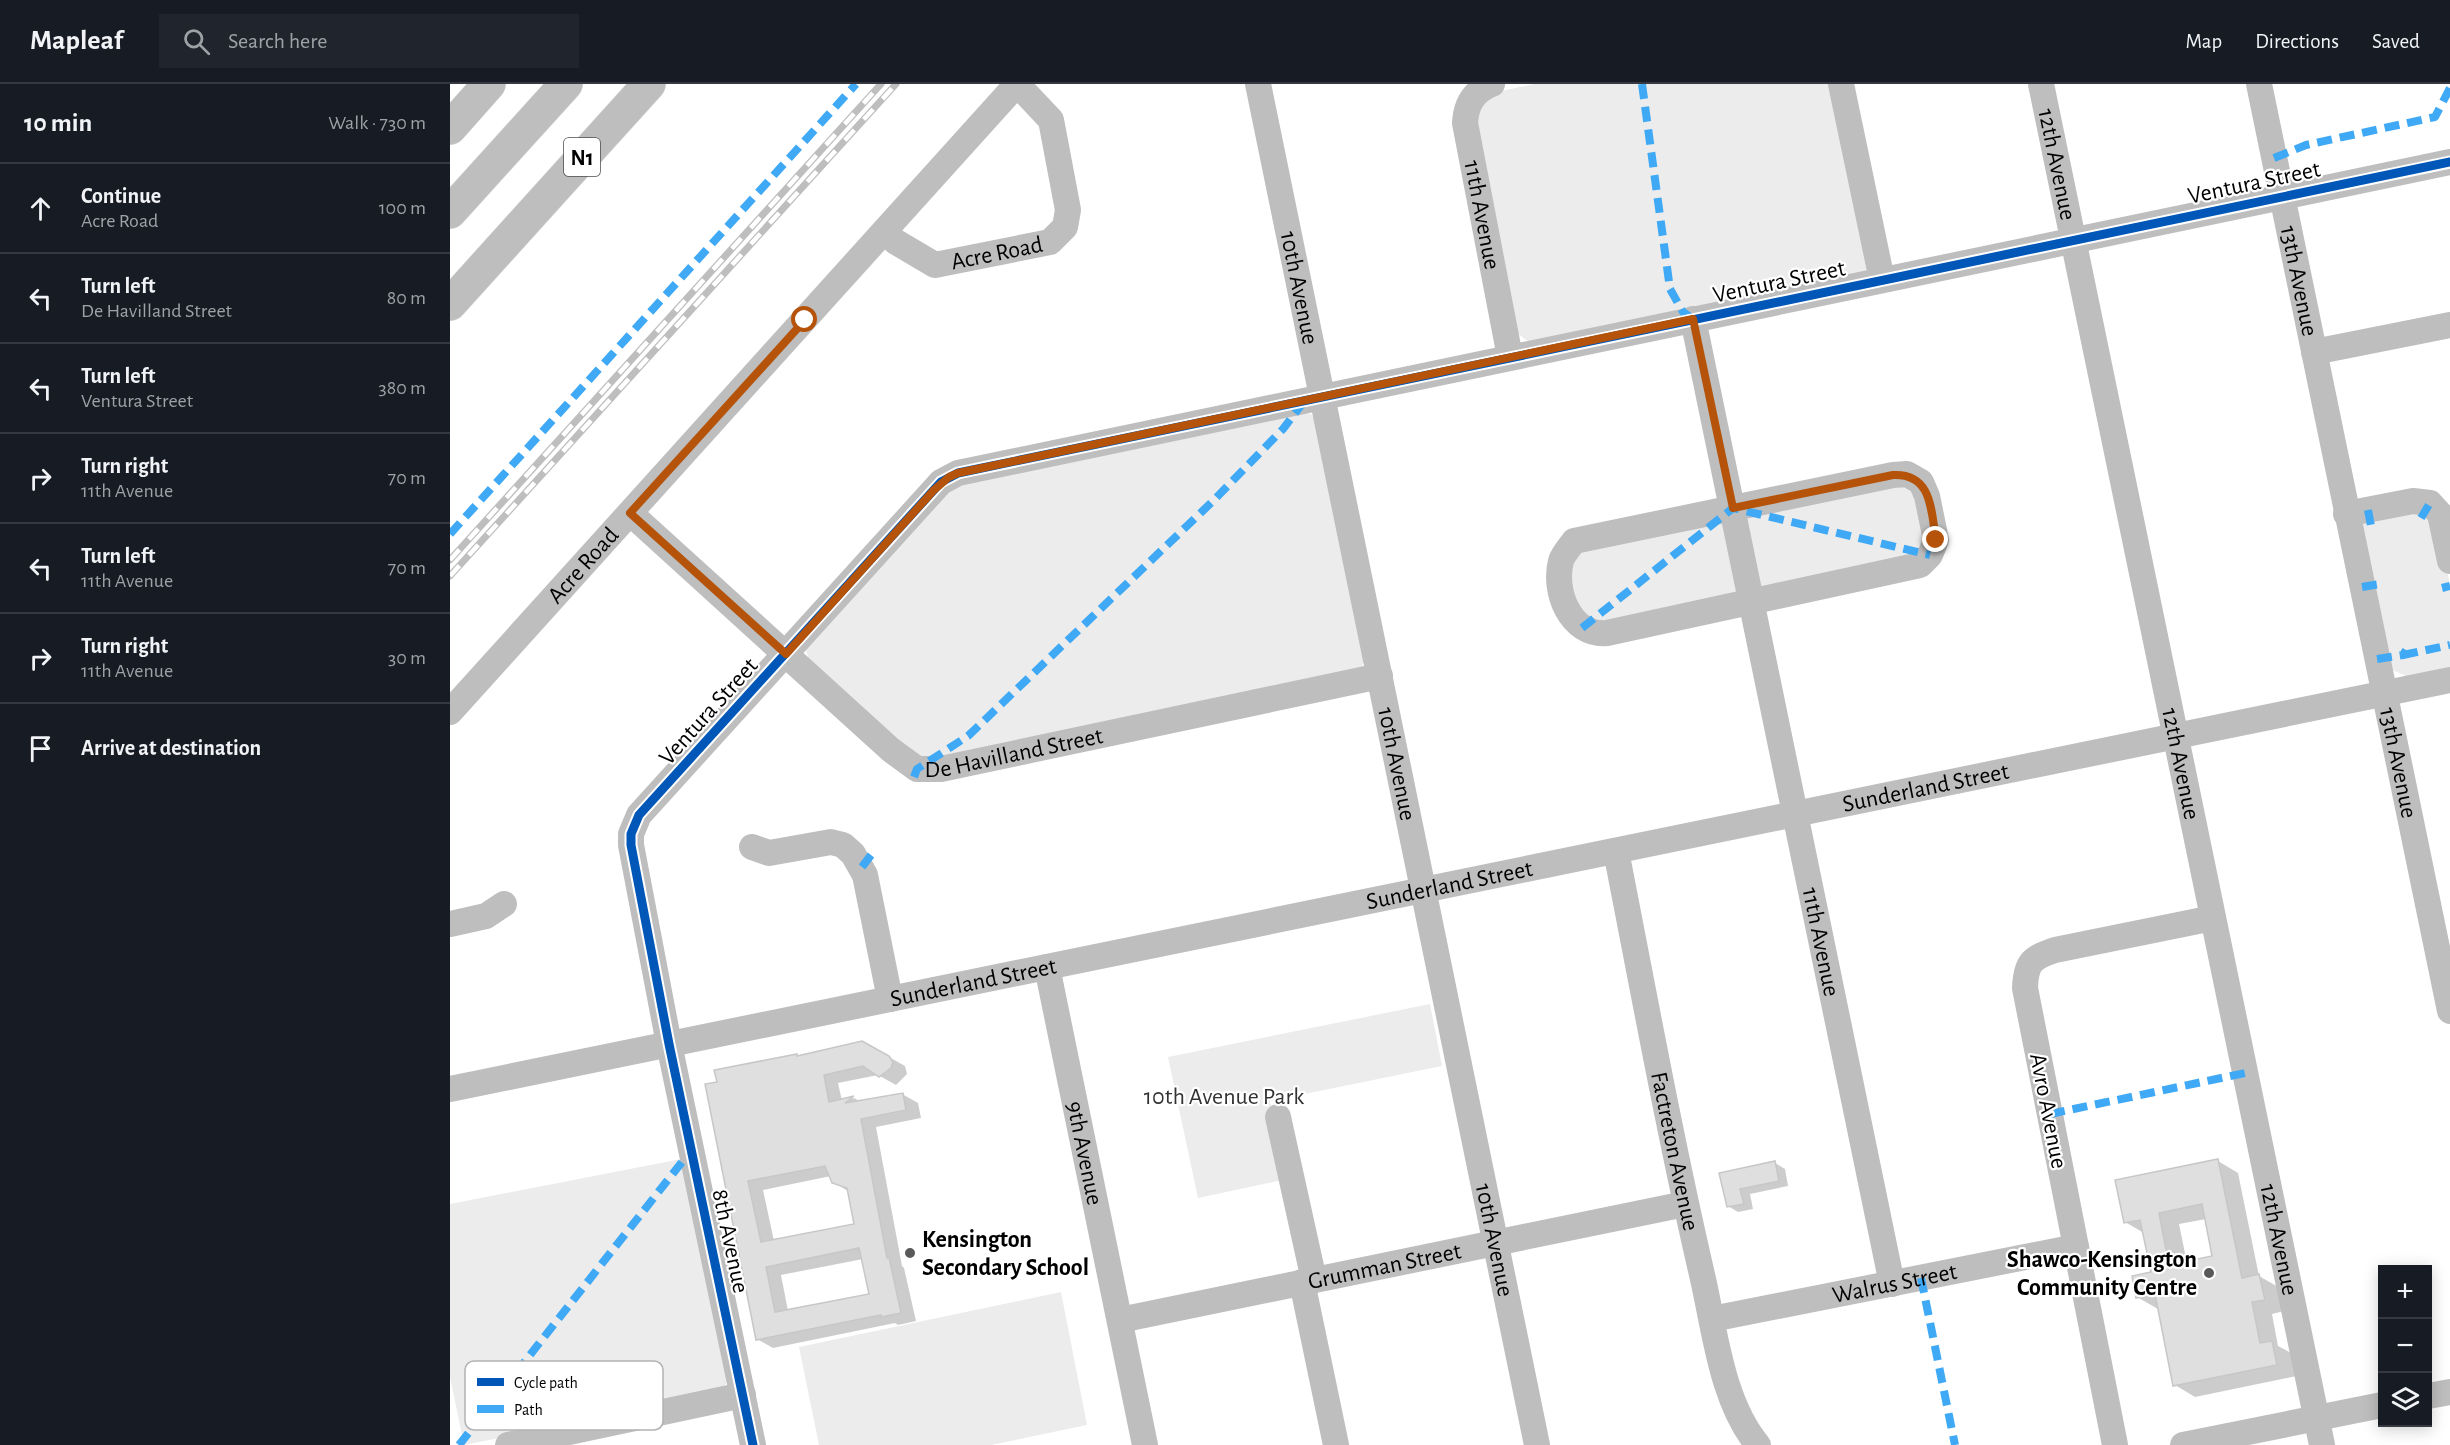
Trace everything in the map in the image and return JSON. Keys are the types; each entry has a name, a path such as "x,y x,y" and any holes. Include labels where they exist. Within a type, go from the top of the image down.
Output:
{"highway":[{"path":"450,128 489,84"},
{"name":"N1","path":"450,212 566,84"},
{"name":"N1","path":"450,304 649,84"},
{"path":"516,230 659,84"}],"street":[{"name":"Acre Road","path":"450,712 1017,84 1052,120 1068,210 1065,227 1050,242 935,265 896,242 884,232"},
{"name":"10th Avenue","path":"1258,84 1537,1445"},
{"name":"11th Avenue","path":"1492,84 1471,99 1465,115 1465,123 1510,357"},
{"path":"1842,84 1882,280"},
{"name":"12th Avenue","path":"2041,84 2322,1445"},
{"name":"13th Avenue","path":"2259,84 2384,694 2440,910 2450,1011"},
{"name":"Ventura Street","path":"669,1044 631,845 632,834 639,816 934,490 949,477 958,473 1323,396 2450,162"},
{"name":"11th Avenue","path":"1693,319 1892,1284"},
{"path":"2314,352 2450,325"},
{"path":"1907,474 1921,482 1928,496 1936,540 1927,561 1920,565 1751,601 1598,634 1582,628 1567,610 1560,576 1561,559 1574,541 1893,475 1907,474"},
{"path":"2346,514 2413,501 2430,503 2440,514 2450,561"},
{"name":"De Havilland Street","path":"630,513 906,763 917,769 928,771 1380,676"},
{"name":"Sunderland Street","path":"450,1089 2450,680"},
{"path":"752,847 768,853 831,842 843,845 853,854 865,876 890,999"},
{"name":"Factreton Avenue","path":"1616,851 1685,1204 1712,1320 1736,1410 1758,1445"},
{"path":"450,924 486,916 504,904"},
{"name":"Avro Avenue","path":"2115,1445 2025,988 2025,972 2033,960 2055,950 2213,918"},
{"name":"9th Avenue","path":"1047,967 1145,1445"},
{"name":"8th Avenue","path":"669,1044 753,1445"},
{"path":"1278,1117 1336,1445"},
{"name":"Grumman Street","path":"1120,1320 1685,1204"},
{"name":"Walrus Street","path":"1712,1320 2076,1247"},
{"path":"2432,1395 2450,1392"},
{"path":"663,1414 743,1395"},
{"path":"2183,1445 2378,1406"},
{"path":"508,1445 556,1440 598,1430"}],"green space":[{"path":"1534,84 1834,84 1868,265 1865,272 1532,344 1518,334 1473,120 1492,93"},
{"path":"1295,411 1311,414 1320,428 1366,649 1362,667 1346,678 917,762 811,667 806,650 811,636 955,482"},
{"path":"1907,474 1934,548 1607,633 1567,610 1574,541"},
{"path":"2412,507 2437,524 2450,584 2450,667 2406,676 2390,669 2360,523"},
{"name":"10th Avenue Park","path":"1430,1004 1442,1066 1270,1101 1287,1179 1198,1198 1168,1057"},
{"path":"681,1159 727,1381 725,1386 713,1395 663,1405 663,1361 465,1361 465,1430 539,1430 464,1445 450,1377 450,1204"},
{"path":"1061,1292 1087,1425 991,1445 819,1445 799,1347"}],"building":[{"path":"862,1041 889,1056 893,1062 891,1068 879,1077 863,1066 824,1075 829,1102 854,1096 845,1103 903,1093 906,1110 861,1119 887,1258 889,1257 901,1313 756,1340 705,1084 717,1082 714,1070 797,1054 797,1056","holes":["825,1166 832,1183 847,1188 854,1224 761,1242 748,1181","859,1248 869,1294 775,1312 766,1267"]},
{"name":"Shawco-Kensington Community Centre","path":"2218,1159 2242,1278 2259,1274 2265,1300 2252,1302 2260,1343 2272,1341 2277,1365 2173,1386 2155,1294 2136,1298 2132,1276 2151,1272 2140,1220 2124,1223 2115,1180","holes":["2202,1204 2212,1256 2169,1265 2159,1213"]},
{"path":"1775,1161 1779,1181 1740,1189 1744,1204 1727,1207 1719,1173"}],"railway":[{"path":"450,560 881,84"},
{"path":"450,576 896,84"}],"marked path":[{"path":"450,534 856,84"},
{"path":"1642,84 1670,289 1683,312 1693,319"},
{"path":"2274,158 2306,145 2435,117 2450,88"},
{"path":"914,777 917,769 968,736 1213,501 1283,429 1305,400"},
{"path":"2421,518 2430,503"},
{"path":"1582,628 1733,508 1930,555"},
{"path":"2368,510 2371,526"},
{"path":"2362,587 2380,584"},
{"path":"2442,588 2450,586"},
{"path":"2403,655 2450,645"},
{"path":"2377,659 2403,655 2406,650"},
{"path":"862,867 871,855"},
{"path":"2050,1114 2245,1073"},
{"path":"525,1361 682,1162 693,1152"},
{"path":"1921,1278 1955,1445"},
{"path":"459,1445 471,1430"}],"cycle path":[{"path":"753,1445 669,1044 631,845 631,834 639,815 941,482 958,473 2450,162"}],"place":[{"name":"Kensington Secondary School","path":"910,1253"},
{"name":"Shawco-Kensington Community Centre","path":"2209,1273"}],"route":[{"path":"805,320 630,513 786,654 941,482 958,473 1693,319 1733,508 1907,474 1921,482 1928,496 1936,540"}]}
